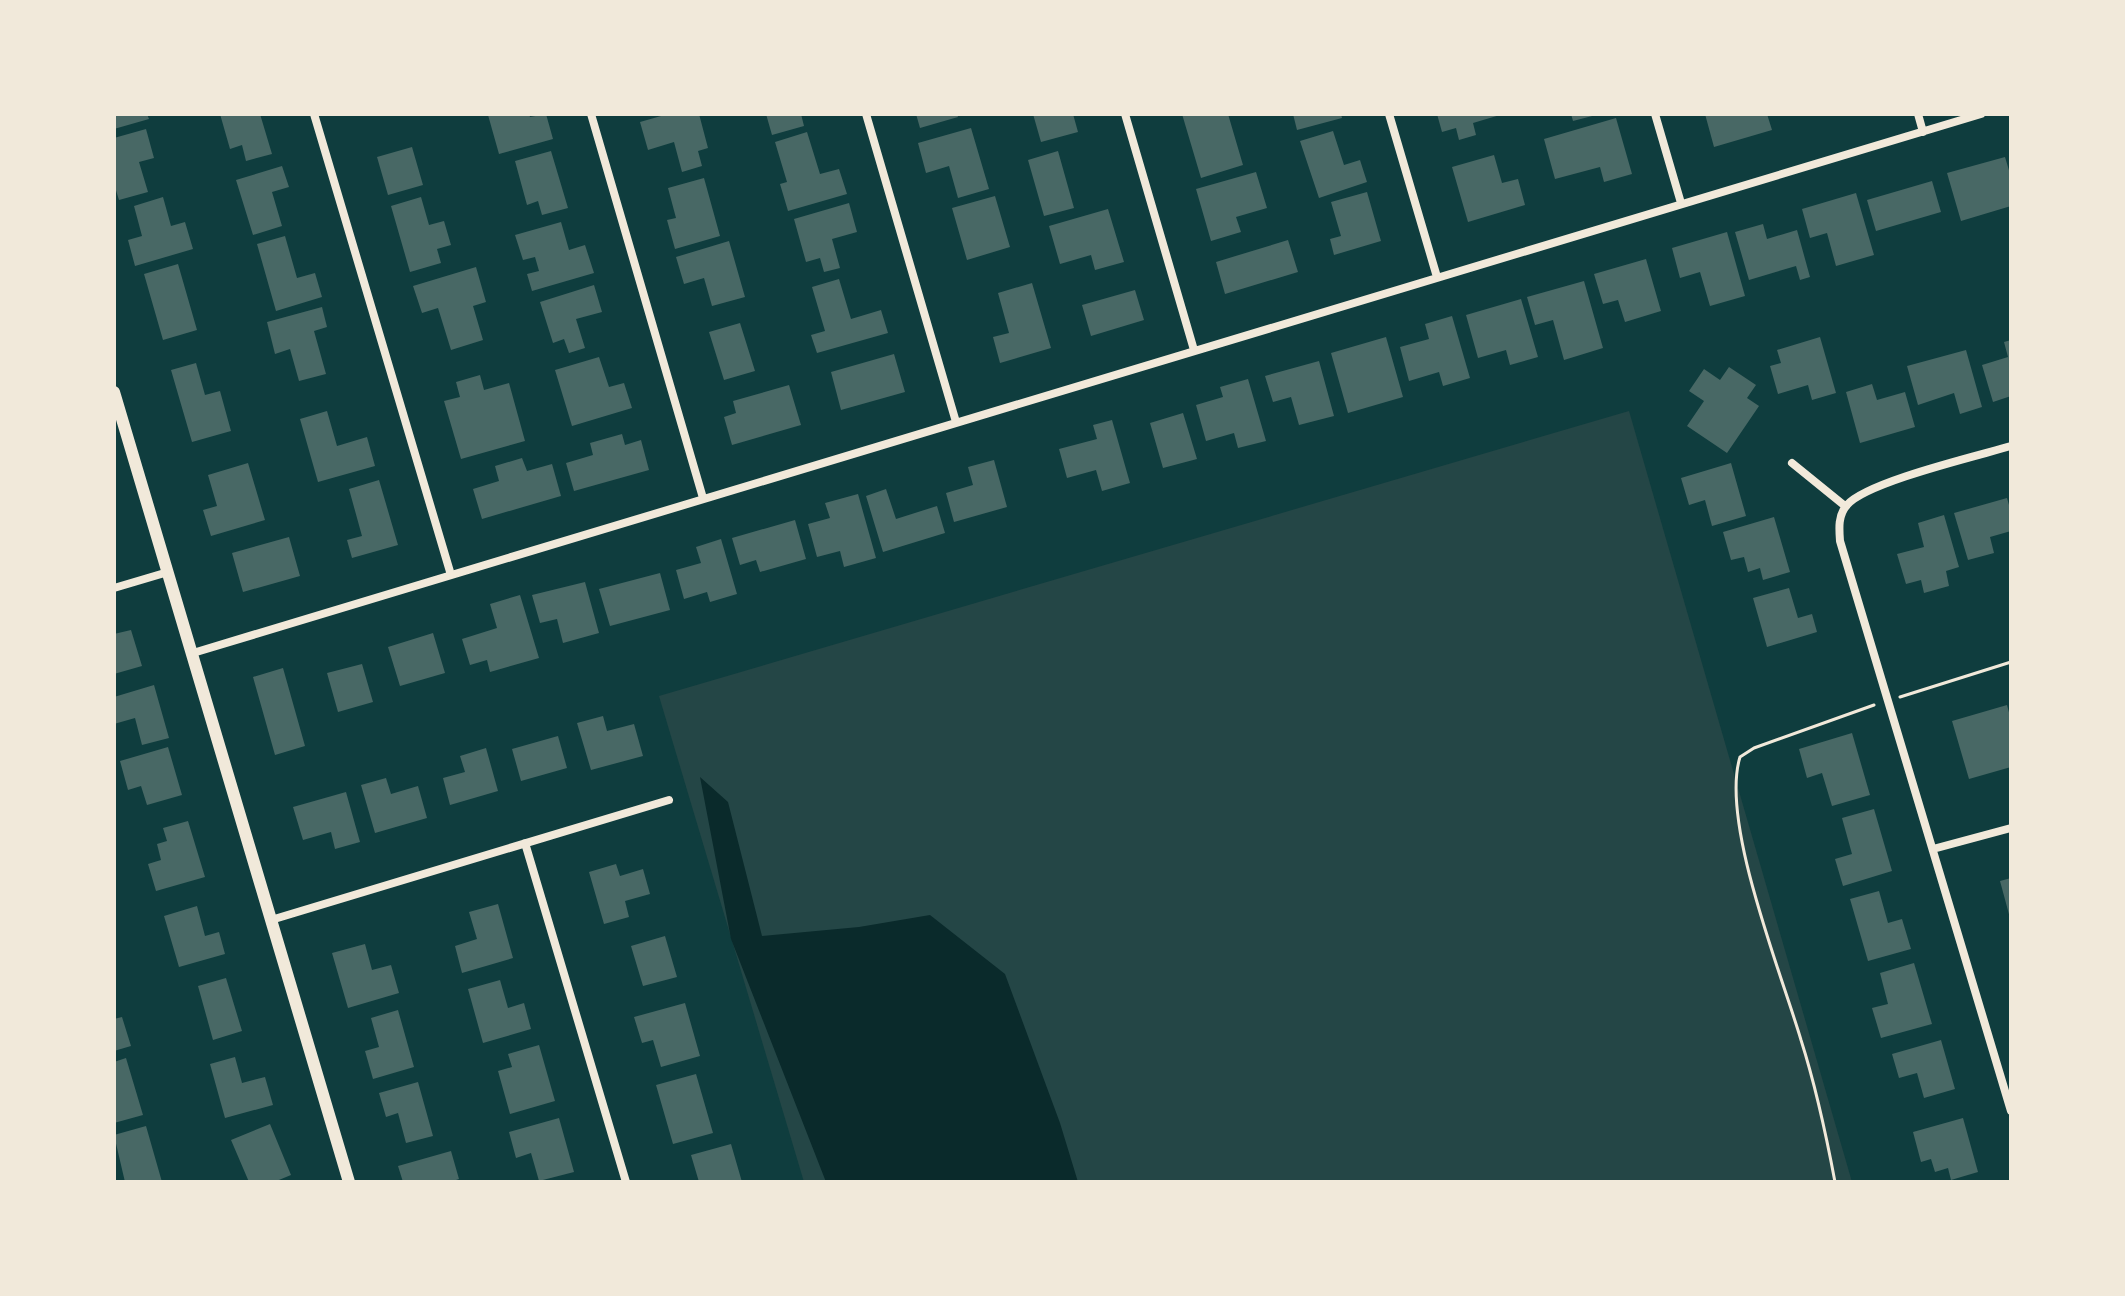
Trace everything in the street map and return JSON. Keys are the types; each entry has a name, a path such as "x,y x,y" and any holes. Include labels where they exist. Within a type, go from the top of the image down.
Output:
{"street":[{"path":"314,114 451,575"},
{"path":"591,114 703,498"},
{"path":"866,114 956,422"},
{"path":"1125,114 1194,350"},
{"path":"1389,114 1437,277"},
{"path":"1655,114 1681,203"},
{"path":"1918,114 1923,132"},
{"path":"193,653 1981,114"},
{"path":"114,392 349,1182"},
{"path":"2010,1106 1840,541 1839,519 1845,506 1859,494 2011,446"},
{"path":"1792,463 1845,506"},
{"path":"114,588 168,572"},
{"path":"271,920 669,800"},
{"path":"1933,849 2011,828"},
{"path":"525,843 626,1182"}],"path":[{"path":"1835,1182 1819,1102 1744,854 1735,773 1740,757 1754,748 1889,700 2011,662"}],"shaded area":[{"path":"1629,411 1852,1182 804,1182 659,696"},
{"path":"700,777 728,802 762,936 859,927 930,915 1005,974 1060,1123 1078,1182 826,1182 731,939"}],"building":[{"path":"114,114 147,114 149,119 114,129"},
{"path":"220,114 260,114 272,154 246,161 242,145 230,149"},
{"path":"529,114 530,117 546,114 553,139 499,154 488,115"},
{"path":"668,114 699,114 708,148 698,151 702,166 682,172 674,142 648,150 640,122"},
{"path":"766,114 801,114 804,126 772,135"},
{"path":"916,114 957,114 958,117 920,128"},
{"path":"1033,114 1073,114 1078,132 1041,142"},
{"path":"1182,114 1228,114 1243,165 1201,178"},
{"path":"1293,114 1341,114 1342,118 1297,130"},
{"path":"1437,114 1500,115 1473,123 1476,135 1459,140 1456,128 1442,132"},
{"path":"1571,114 1596,114 1596,115 1573,121"},
{"path":"1705,114 1767,114 1772,130 1714,147"},
{"path":"1616,118 1632,174 1604,182 1600,167 1555,179 1544,139"},
{"path":"971,128 989,189 958,198 949,166 926,173 918,143"},
{"path":"146,129 154,158 139,162 148,192 119,200 114,184 114,138"},
{"path":"1333,131 1344,165 1360,160 1367,182 1319,198 1300,141"},
{"path":"807,132 820,174 839,169 847,194 788,211 780,184 787,182 775,142"},
{"path":"412,147 423,185 388,195 377,157"},
{"path":"551,151 568,208 542,215 538,201 527,205 515,161"},
{"path":"1058,151 1074,208 1044,216 1028,160"},
{"path":"1494,155 1502,183 1518,179 1525,205 1468,222 1452,167"},
{"path":"2005,157 2011,177 2011,206 1961,221 1947,173"},
{"path":"282,166 289,187 272,192 282,226 253,235 236,180"},
{"path":"1256,172 1267,208 1236,217 1241,232 1211,241 1196,189"},
{"path":"704,178 720,236 675,249 667,220 676,218 668,188"},
{"path":"1932,181 1941,212 1876,231 1867,200"},
{"path":"1367,192 1381,241 1334,255 1330,239 1341,236 1331,202"},
{"path":"1856,193 1874,255 1836,266 1827,233 1810,238 1802,209"},
{"path":"995,196 1010,247 967,260 952,208"},
{"path":"163,197 171,226 185,222 193,249 135,266 128,240 142,236 134,206"},
{"path":"421,197 429,225 444,221 451,245 437,249 441,263 410,272 391,206"},
{"path":"849,203 857,232 832,239 840,268 824,272 820,258 806,262 794,219"},
{"path":"1108,209 1124,262 1095,270 1091,255 1060,264 1049,226"},
{"path":"561,222 569,250 585,245 594,273 532,291 527,274 539,271 535,257 523,260 515,235"},
{"path":"1763,224 1767,239 1797,230 1810,277 1800,280 1796,266 1749,280 1735,232"},
{"path":"1727,232 1745,296 1710,306 1700,272 1680,278 1672,248"},
{"path":"285,236 297,278 315,273 322,297 276,311 257,244"},
{"path":"1288,240 1298,272 1225,294 1216,262"},
{"path":"729,241 745,297 712,306 704,278 684,284 676,257"},
{"path":"1646,259 1661,311 1625,322 1618,300 1603,304 1594,274"},
{"path":"178,264 197,330 163,340 144,274"},
{"path":"476,267 486,302 473,306 483,340 451,350 438,308 422,313 413,286"},
{"path":"839,279 851,319 881,310 888,333 817,353 811,335 825,331 812,287"},
{"path":"1584,281 1603,348 1564,360 1553,320 1535,325 1527,297"},
{"path":"1032,283 1051,348 1000,363 993,337 1009,333 998,293"},
{"path":"594,285 602,312 576,319 585,348 569,353 564,339 553,343 540,302"},
{"path":"1135,290 1144,320 1091,336 1082,305"},
{"path":"1521,299 1538,357 1510,365 1506,350 1478,358 1466,315"},
{"path":"322,307 327,327 314,331 326,374 299,381 290,349 275,354 267,322"},
{"path":"1452,316 1470,378 1443,386 1439,372 1409,381 1400,347 1429,339 1425,324"},
{"path":"740,323 755,371 724,380 709,332"},
{"path":"1386,337 1403,397 1348,413 1331,353"},
{"path":"1820,337 1836,393 1812,400 1808,385 1778,394 1770,366 1781,363 1777,350"},
{"path":"2011,340 2011,396 1993,402 1982,365 2008,357 2004,342"},
{"path":"1966,350 1982,407 1960,414 1954,393 1918,405 1907,366"},
{"path":"894,354 905,392 841,410 831,372"},
{"path":"599,357 609,387 624,383 632,408 572,426 555,370"},
{"path":"1319,361 1334,416 1299,425 1291,397 1273,402 1265,376"},
{"path":"196,363 205,395 220,391 231,431 192,442 171,370"},
{"path":"1729,367 1756,385 1747,398 1759,406 1727,453 1687,426 1704,401 1689,391 1704,369 1720,380"},
{"path":"480,375 484,390 509,383 525,441 461,459 444,401 460,397 456,382"},
{"path":"1248,379 1266,441 1238,448 1234,433 1206,441 1196,405 1223,397 1220,387"},
{"path":"1872,384 1877,400 1905,392 1915,427 1860,443 1846,392"},
{"path":"789,385 801,425 732,445 724,417 736,413 733,401"},
{"path":"327,411 337,446 367,437 375,466 318,482 300,419"},
{"path":"1183,413 1197,459 1163,468 1150,423"},
{"path":"1112,420 1130,483 1102,491 1096,470 1067,478 1059,449 1097,439 1093,425"},
{"path":"622,434 625,445 641,440 649,470 574,491 566,463 593,455 590,443"},
{"path":"522,458 527,471 552,464 561,496 482,519 473,489 499,481 495,466"},
{"path":"994,460 1007,507 954,522 946,493 973,485 968,467"},
{"path":"248,463 265,520 211,536 203,510 217,506 208,475"},
{"path":"1731,463 1746,516 1712,526 1705,500 1689,505 1681,478"},
{"path":"379,480 398,545 352,558 347,540 362,536 349,489"},
{"path":"886,489 896,519 937,506 945,533 883,552 866,496"},
{"path":"858,494 876,558 844,567 840,551 817,557 808,524 830,518 825,503"},
{"path":"2007,498 2011,531 1990,537 1994,553 1968,560 1954,513"},
{"path":"1944,515 1959,567 1946,571 1949,586 1924,593 1921,580 1906,584 1897,554 1924,547 1918,523"},
{"path":"1774,517 1790,572 1763,580 1760,568 1748,572 1744,557 1731,560 1723,532"},
{"path":"795,520 806,559 760,572 756,560 740,565 732,538"},
{"path":"289,537 300,576 243,592 232,553"},
{"path":"721,539 737,594 710,602 707,592 684,599 676,570 701,563 696,547"},
{"path":"660,573 670,610 610,626 599,589"},
{"path":"585,582 599,633 563,643 557,619 540,623 532,595"},
{"path":"1789,588 1798,618 1812,614 1817,632 1767,647 1753,598"},
{"path":"520,595 539,658 490,672 487,660 470,665 462,639 497,628 490,604"},
{"path":"131,630 142,666 114,674 114,634"},
{"path":"433,633 445,673 400,686 388,647"},
{"path":"362,664 373,702 338,712 327,673"},
{"path":"283,668 305,746 275,755 253,677"},
{"path":"154,685 169,738 142,745 135,718 114,724 114,697"},
{"path":"2007,705 2011,720 2011,767 1969,779 1952,721"},
{"path":"603,716 607,731 634,724 643,756 591,770 577,723"},
{"path":"1852,733 1870,795 1832,806 1822,773 1807,778 1799,749"},
{"path":"558,736 567,768 521,781 512,749"},
{"path":"168,747 182,795 147,805 141,786 128,790 120,761"},
{"path":"486,748 498,791 450,805 443,778 465,772 460,756"},
{"path":"386,778 391,794 418,786 427,818 375,833 361,785"},
{"path":"346,792 360,842 335,849 331,832 303,840 293,807"},
{"path":"1874,809 1892,871 1843,886 1835,859 1852,854 1842,818"},
{"path":"188,821 205,877 156,891 148,864 161,860 157,844 167,841 163,828"},
{"path":"616,864 620,876 643,869 650,894 625,901 629,917 604,924 589,872"},
{"path":"2011,878 2011,918 2010,918 2000,881"},
{"path":"1879,891 1888,923 1902,919 1911,949 1868,961 1850,899"},
{"path":"498,904 513,958 462,973 455,946 477,939 469,912"},
{"path":"197,906 205,936 219,932 225,954 179,967 164,916"},
{"path":"665,936 677,977 643,986 631,946"},
{"path":"365,944 372,970 391,965 399,993 348,1008 332,953"},
{"path":"1914,963 1932,1024 1881,1038 1872,1008 1888,1004 1880,973"},
{"path":"226,978 242,1031 213,1040 198,986"},
{"path":"500,980 508,1008 524,1003 531,1029 483,1043 468,989"},
{"path":"685,1003 700,1056 661,1067 653,1040 642,1043 634,1017"},
{"path":"398,1010 414,1067 373,1079 365,1051 379,1047 371,1018"},
{"path":"122,1017 131,1046 114,1051 114,1019"},
{"path":"1941,1040 1955,1089 1924,1098 1917,1073 1899,1078 1892,1054"},
{"path":"539,1045 555,1101 510,1114 498,1071 512,1067 508,1054"},
{"path":"235,1057 242,1083 265,1077 273,1105 225,1118 210,1064"},
{"path":"126,1058 143,1115 114,1123 114,1062"},
{"path":"696,1074 713,1133 673,1144 656,1085"},
{"path":"418,1082 433,1136 406,1143 398,1113 386,1117 379,1093"},
{"path":"559,1118 574,1172 539,1181 531,1153 516,1158 509,1132"},
{"path":"1963,1118 1978,1172 1951,1180 1948,1168 1935,1172 1931,1159 1921,1162 1913,1132"},
{"path":"270,1124 291,1175 274,1182 249,1182 231,1140"},
{"path":"146,1126 162,1182 125,1182 114,1135"},
{"path":"731,1144 742,1182 699,1182 691,1155"},
{"path":"451,1151 459,1179 450,1182 403,1182 398,1166"}]}
